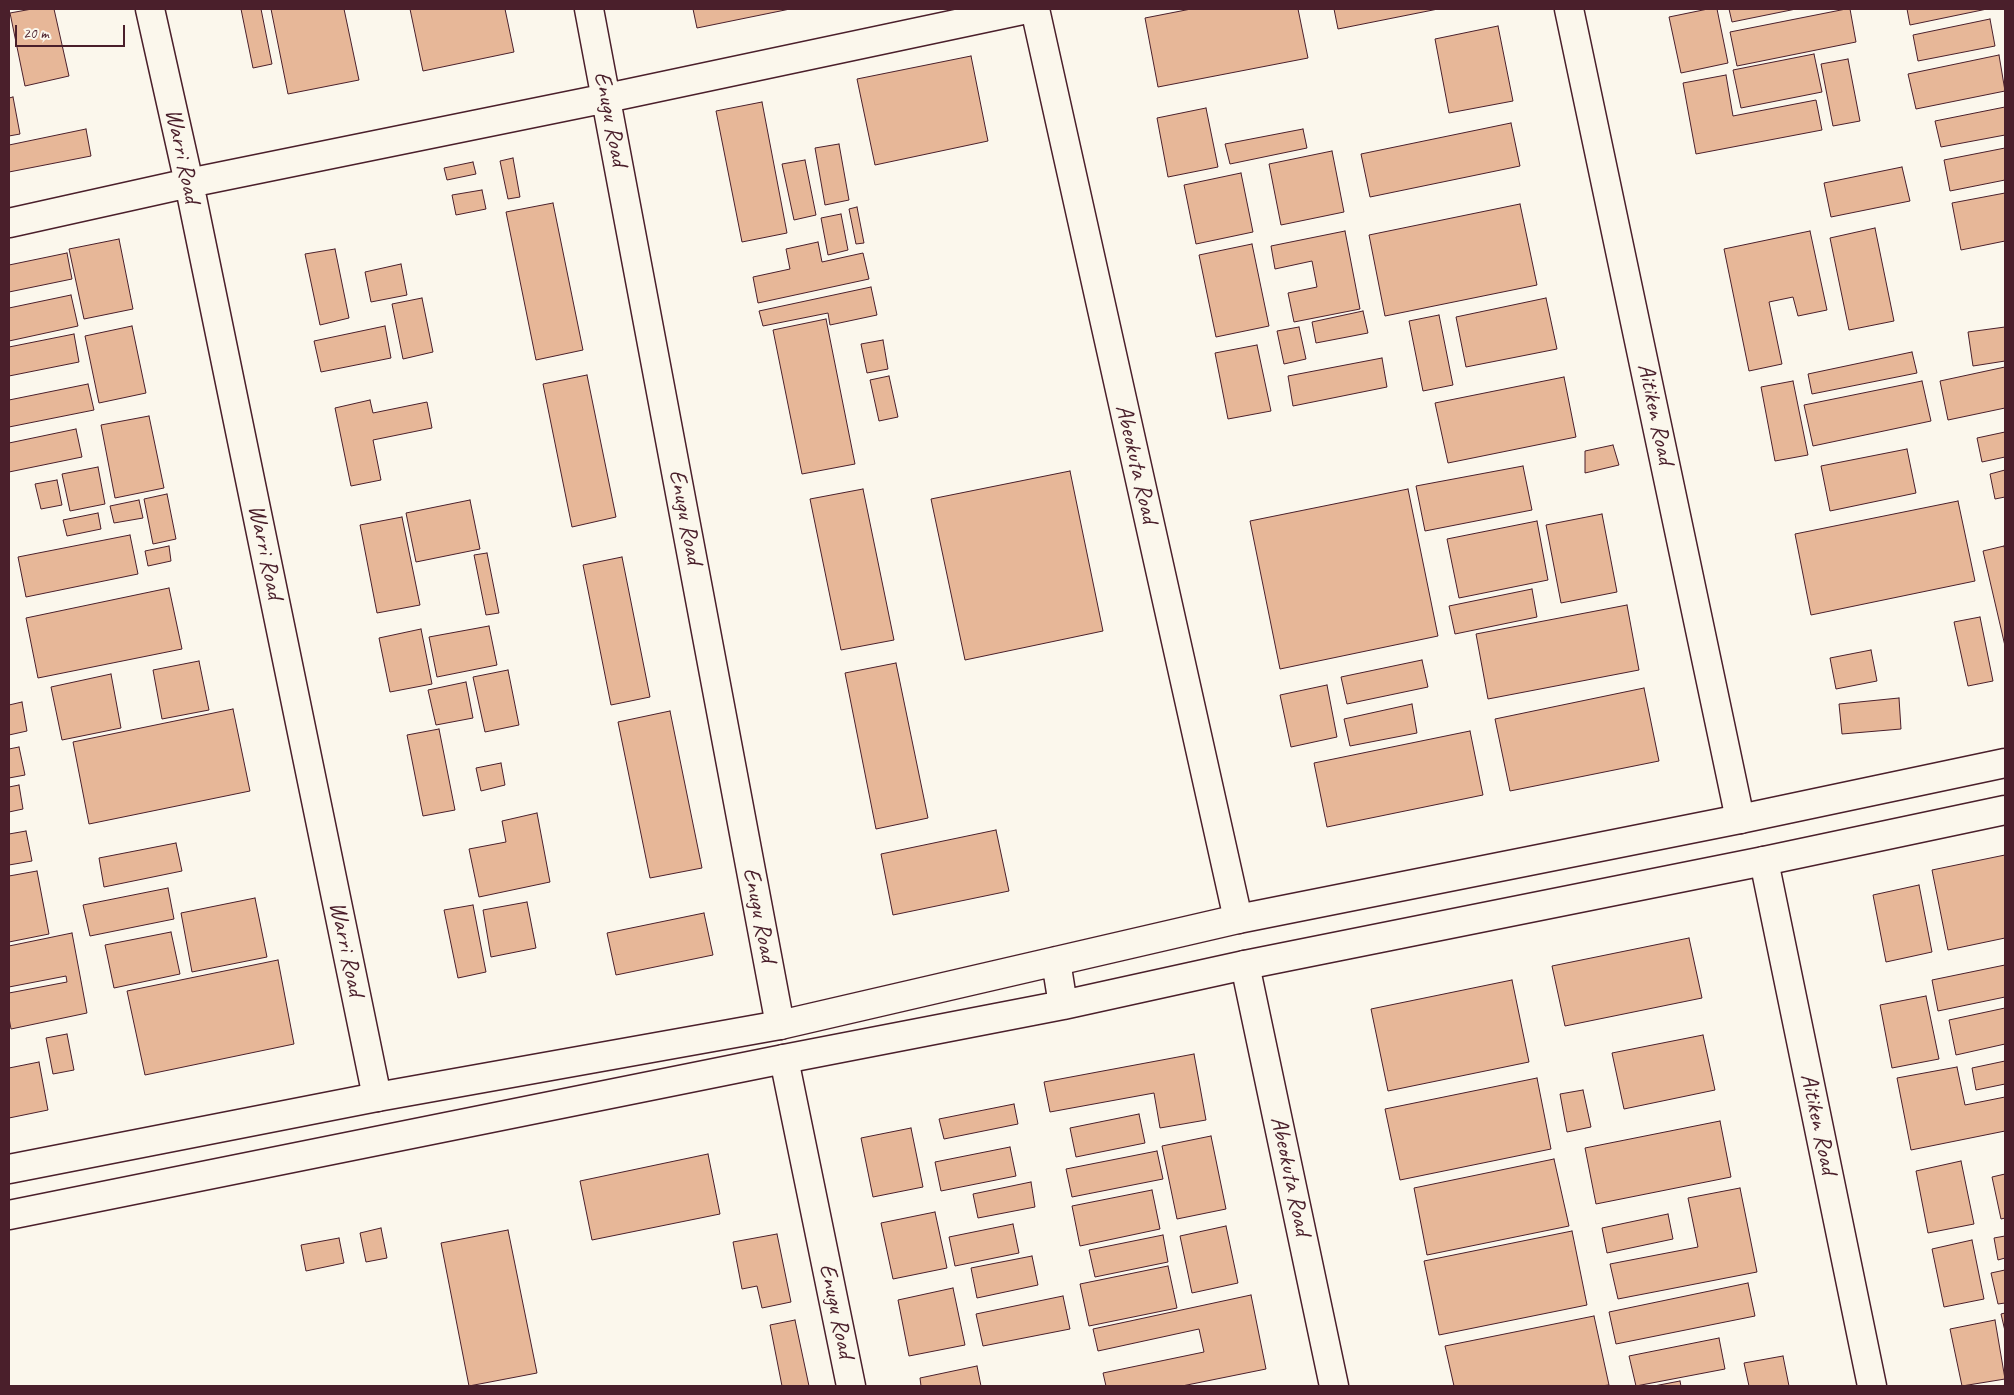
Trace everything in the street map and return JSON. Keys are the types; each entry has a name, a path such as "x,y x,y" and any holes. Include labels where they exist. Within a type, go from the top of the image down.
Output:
{"main road":[{"name":"Warri Road","path":"150,9 188,183 377,1097"},
{"name":"Enugu Road","path":"589,9 780,1025"},
{"path":"9,223 188,183 606,98 1027,9"},
{"name":"Abeokuta Road","path":"1035,9 1238,919"},
{"name":"Aitiken Road","path":"1570,9 1740,819"},
{"path":"9,1169 377,1097 780,1025 1238,919 1740,819 2005,763"},
{"path":"9,1215 784,1059 1063,1005 1245,965 1764,861 2005,810"},
{"name":"Aitiken Road","path":"1764,861 1872,1386"},
{"path":"1056,961 1063,1005"},
{"name":"Abeokuta Road","path":"1245,965 1334,1386"},
{"name":"Enugu Road","path":"784,1059 851,1386"}],"building":[{"path":"32,9 54,9 69,76 25,86 10,13"},
{"path":"241,9 261,9 272,64 253,68"},
{"path":"271,9 344,9 359,80 288,94"},
{"path":"410,9 505,9 514,52 423,71"},
{"path":"693,9 790,9 697,28"},
{"path":"1191,9 1298,9 1308,58 1158,87 1145,18"},
{"path":"1334,9 1438,9 1338,29"},
{"path":"1717,9 1728,63 1681,73 1669,17"},
{"path":"1729,9 1796,9 1732,22"},
{"path":"1850,9 1856,42 1737,66 1730,32"},
{"path":"1907,9 1987,9 1910,25"},
{"path":"1990,19 1995,46 1918,61 1913,35"},
{"path":"1498,26 1513,101 1449,113 1435,39"},
{"path":"1814,54 1822,92 1741,108 1733,70"},
{"path":"1999,55 2005,91 1916,109 1908,74"},
{"path":"971,56 988,141 875,165 857,79"},
{"path":"1848,59 1860,121 1833,126 1821,64"},
{"path":"1726,75 1733,116 1816,100 1822,130 1696,154 1683,83"},
{"path":"13,97 20,134 9,136 9,98"},
{"path":"762,102 787,233 742,242 716,111"},
{"path":"2005,107 2005,135 1941,147 1935,121"},
{"path":"1206,108 1218,167 1168,177 1157,118"},
{"path":"1511,123 1520,166 1370,197 1361,154"},
{"path":"86,129 91,156 9,172 9,145"},
{"path":"1303,129 1307,148 1230,164 1225,144"},
{"path":"839,144 849,200 825,205 815,148"},
{"path":"2005,148 2005,180 1950,191 1944,160"},
{"path":"1332,151 1344,212 1281,225 1269,164"},
{"path":"513,158 520,197 508,199 500,161"},
{"path":"805,160 816,215 794,220 782,164"},
{"path":"473,162 476,174 447,180 444,168"},
{"path":"1902,167 1910,201 1831,217 1824,183"},
{"path":"1241,173 1253,232 1196,244 1184,185"},
{"path":"482,190 486,209 456,215 452,195"},
{"path":"2005,193 2005,241 1961,250 1952,203"},
{"path":"553,203 583,350 536,360 506,212"},
{"path":"1520,204 1537,285 1385,316 1369,235"},
{"path":"857,207 864,243 856,244 849,209"},
{"path":"841,214 848,250 828,255 821,218"},
{"path":"1875,228 1894,321 1849,330 1830,238"},
{"path":"1345,231 1360,309 1294,322 1288,293 1317,287 1312,261 1275,269 1271,246"},
{"path":"1810,231 1827,310 1798,316 1793,297 1769,302 1782,364 1749,371 1724,249"},
{"path":"119,239 133,309 84,319 69,249"},
{"path":"818,242 822,262 863,253 869,279 758,303 753,277 790,269 786,249"},
{"path":"1252,244 1269,326 1216,337 1199,255"},
{"path":"335,249 349,318 320,325 305,254"},
{"path":"67,253 72,279 9,292 9,265"},
{"path":"401,264 407,295 371,302 365,272"},
{"path":"871,287 877,315 830,325 828,313 763,326 759,311"},
{"path":"71,295 78,326 9,341 9,308"},
{"path":"422,298 433,352 403,359 392,304"},
{"path":"1546,298 1557,349 1466,367 1456,317"},
{"path":"1363,311 1368,333 1316,343 1312,322"},
{"path":"1439,315 1453,385 1423,391 1409,321"},
{"path":"826,319 855,464 802,474 773,330"},
{"path":"132,326 146,393 99,403 85,336"},
{"path":"385,326 391,358 321,372 314,341"},
{"path":"1299,327 1306,359 1284,364 1277,331"},
{"path":"2005,327 2005,361 1973,366 1968,332"},
{"path":"74,334 79,362 9,376 9,347"},
{"path":"883,340 888,369 867,373 861,344"},
{"path":"1257,345 1271,411 1228,419 1215,353"},
{"path":"1912,352 1917,373 1812,394 1808,374"},
{"path":"1382,358 1387,387 1293,406 1288,376"},
{"path":"2005,367 2005,408 1948,420 1940,381"},
{"path":"587,375 616,517 572,527 543,384"},
{"path":"889,376 898,417 879,421 870,380"},
{"path":"1564,377 1576,437 1448,463 1435,403"},
{"path":"1793,381 1808,455 1775,461 1761,387"},
{"path":"1922,381 1931,421 1813,446 1804,405"},
{"path":"88,384 94,410 9,427 9,400"},
{"path":"370,400 373,413 427,402 432,428 373,440 381,480 351,486 335,408"},
{"path":"149,416 164,488 115,498 101,425"},
{"path":"76,429 82,457 9,472 9,443"},
{"path":"2005,432 2005,457 1982,462 1977,438"},
{"path":"1613,445 1619,465 1585,473 1585,451"},
{"path":"1907,449 1916,493 1830,511 1821,466"},
{"path":"1523,466 1532,510 1425,531 1416,486"},
{"path":"98,467 105,504 70,511 62,474"},
{"path":"2005,470 2005,497 1995,499 1990,474"},
{"path":"1070,471 1103,631 965,660 931,499"},
{"path":"57,480 62,505 41,509 35,484"},
{"path":"863,489 894,640 841,650 810,499"},
{"path":"1408,489 1438,636 1280,669 1250,521"},
{"path":"167,494 176,539 153,544 144,499"},
{"path":"139,500 143,518 114,523 110,506"},
{"path":"470,500 480,549 416,562 406,513"},
{"path":"1958,501 1975,581 1811,615 1795,534"},
{"path":"98,513 101,529 67,536 63,520"},
{"path":"1602,514 1617,592 1561,603 1546,525"},
{"path":"402,517 420,605 377,613 360,525"},
{"path":"1537,521 1548,580 1459,598 1447,539"},
{"path":"130,535 138,574 26,597 18,557"},
{"path":"169,546 171,561 148,566 145,551"},
{"path":"2004,546 2005,551 2005,646 1983,551"},
{"path":"487,553 499,613 486,615 474,555"},
{"path":"622,557 650,697 611,705 583,565"},
{"path":"169,588 182,649 38,678 26,618"},
{"path":"1532,589 1537,617 1455,634 1449,606"},
{"path":"1627,605 1639,670 1488,699 1476,634"},
{"path":"1980,617 1993,681 1968,686 1954,622"},
{"path":"489,626 497,665 437,677 429,637"},
{"path":"421,629 432,684 390,692 379,638"},
{"path":"1871,650 1877,681 1836,689 1830,658"},
{"path":"1422,660 1428,687 1347,704 1341,677"},
{"path":"199,661 209,710 162,719 153,670"},
{"path":"896,663 928,818 876,829 845,673"},
{"path":"508,670 519,725 485,732 473,677"},
{"path":"111,674 121,728 62,740 51,687"},
{"path":"466,682 473,718 436,725 428,690"},
{"path":"1327,685 1337,737 1291,747 1280,695"},
{"path":"1644,688 1659,761 1510,791 1495,719"},
{"path":"1899,698 1901,729 1842,734 1839,704"},
{"path":"22,702 27,731 9,735 9,705"},
{"path":"1412,704 1417,733 1350,746 1344,719"},
{"path":"233,709 250,791 89,824 73,742"},
{"path":"670,711 702,868 650,878 618,722"},
{"path":"439,729 455,810 423,816 407,735"},
{"path":"1470,731 1483,795 1327,827 1314,763"},
{"path":"19,747 25,775 9,778 9,749"},
{"path":"501,763 505,785 481,791 476,768"},
{"path":"19,785 23,809 9,812 9,787"},
{"path":"537,813 550,882 479,897 469,849 506,842 502,821"},
{"path":"996,830 1009,891 893,915 881,854"},
{"path":"26,831 32,861 9,865 9,834"},
{"path":"176,843 182,871 104,887 99,858"},
{"path":"2005,855 2005,938 1948,950 1932,870"},
{"path":"37,871 49,934 9,942 9,876"},
{"path":"1919,885 1932,952 1886,962 1873,895"},
{"path":"168,888 174,919 90,936 83,905"},
{"path":"255,898 267,957 192,972 181,913"},
{"path":"527,902 536,948 491,957 483,910"},
{"path":"473,905 486,972 458,978 444,910"},
{"path":"704,913 713,955 616,975 607,933"},
{"path":"171,932 180,974 114,988 105,945"},
{"path":"72,933 87,1013 11,1029 9,993 67,982 66,976 9,987 9,946"},
{"path":"1689,938 1702,998 1565,1026 1552,966"},
{"path":"278,960 294,1044 145,1075 127,991"},
{"path":"2005,965 2005,997 1938,1011 1932,980"},
{"path":"1512,980 1529,1062 1388,1091 1371,1009"},
{"path":"1926,996 1939,1059 1892,1068 1880,1005"},
{"path":"2005,1008 2005,1044 1956,1055 1949,1020"},
{"path":"67,1034 74,1070 53,1074 46,1038"},
{"path":"1703,1035 1715,1090 1624,1109 1612,1053"},
{"path":"1194,1054 1206,1120 1160,1128 1154,1093 1050,1112 1044,1082"},
{"path":"2005,1061 2005,1084 1976,1090 1972,1068"},
{"path":"39,1062 48,1110 9,1118 9,1068"},
{"path":"1957,1067 1965,1105 2005,1097 2005,1131 1911,1150 1897,1078"},
{"path":"1537,1078 1551,1149 1400,1180 1385,1109"},
{"path":"1583,1090 1591,1127 1567,1132 1560,1094"},
{"path":"1014,1104 1018,1124 944,1139 939,1119"},
{"path":"1139,1114 1145,1143 1076,1157 1070,1128"},
{"path":"1720,1121 1731,1177 1596,1204 1585,1148"},
{"path":"911,1128 923,1187 873,1197 861,1138"},
{"path":"1211,1136 1226,1209 1177,1219 1162,1146"},
{"path":"1010,1147 1016,1176 941,1191 935,1162"},
{"path":"1157,1151 1163,1179 1072,1197 1066,1169"},
{"path":"708,1154 720,1214 592,1240 580,1181"},
{"path":"1554,1159 1569,1226 1427,1255 1414,1188"},
{"path":"1961,1161 1974,1224 1928,1233 1916,1171"},
{"path":"2005,1174 2005,1218 2001,1219 1992,1177"},
{"path":"1031,1182 1035,1207 978,1218 973,1194"},
{"path":"1740,1188 1757,1272 1618,1299 1610,1264 1698,1247 1688,1198"},
{"path":"1152,1190 1160,1229 1080,1246 1072,1206"},
{"path":"935,1212 947,1268 893,1279 881,1223"},
{"path":"1668,1214 1673,1239 1607,1253 1602,1228"},
{"path":"1013,1224 1019,1253 955,1266 949,1237"},
{"path":"1226,1226 1238,1283 1192,1293 1180,1236"},
{"path":"381,1228 387,1258 366,1262 360,1233"},
{"path":"508,1230 537,1373 469,1386 441,1243"},
{"path":"1572,1231 1587,1305 1439,1335 1424,1261"},
{"path":"777,1234 791,1302 762,1308 757,1286 742,1289 733,1242"},
{"path":"1163,1235 1168,1262 1095,1277 1089,1250"},
{"path":"2005,1236 2005,1258 1998,1260 1994,1238"},
{"path":"339,1238 344,1263 306,1271 301,1245"},
{"path":"1972,1240 1984,1299 1944,1307 1932,1249"},
{"path":"1032,1256 1038,1285 977,1298 971,1268"},
{"path":"1168,1266 1177,1308 1089,1326 1080,1284"},
{"path":"2005,1270 2005,1303 1998,1304 1991,1273"},
{"path":"1748,1283 1755,1316 1616,1344 1609,1312"},
{"path":"953,1288 965,1345 909,1356 898,1300"},
{"path":"1251,1295 1266,1369 1182,1386 1106,1386 1103,1373 1204,1352 1199,1329 1098,1351 1093,1329"},
{"path":"1063,1296 1070,1329 983,1346 976,1314"},
{"path":"2005,1313 2005,1331 2001,1314"},
{"path":"1594,1316 1609,1385 1454,1386 1445,1346"},
{"path":"795,1320 809,1386 782,1386 770,1325"},
{"path":"1995,1320 2005,1379 1962,1386 1950,1329"},
{"path":"1719,1338 1725,1369 1636,1386 1629,1356"},
{"path":"1783,1356 1789,1386 1749,1386 1744,1363"},
{"path":"977,1366 981,1386 921,1386 920,1378"},
{"path":"1680,1381 1681,1386 1654,1386"}]}
